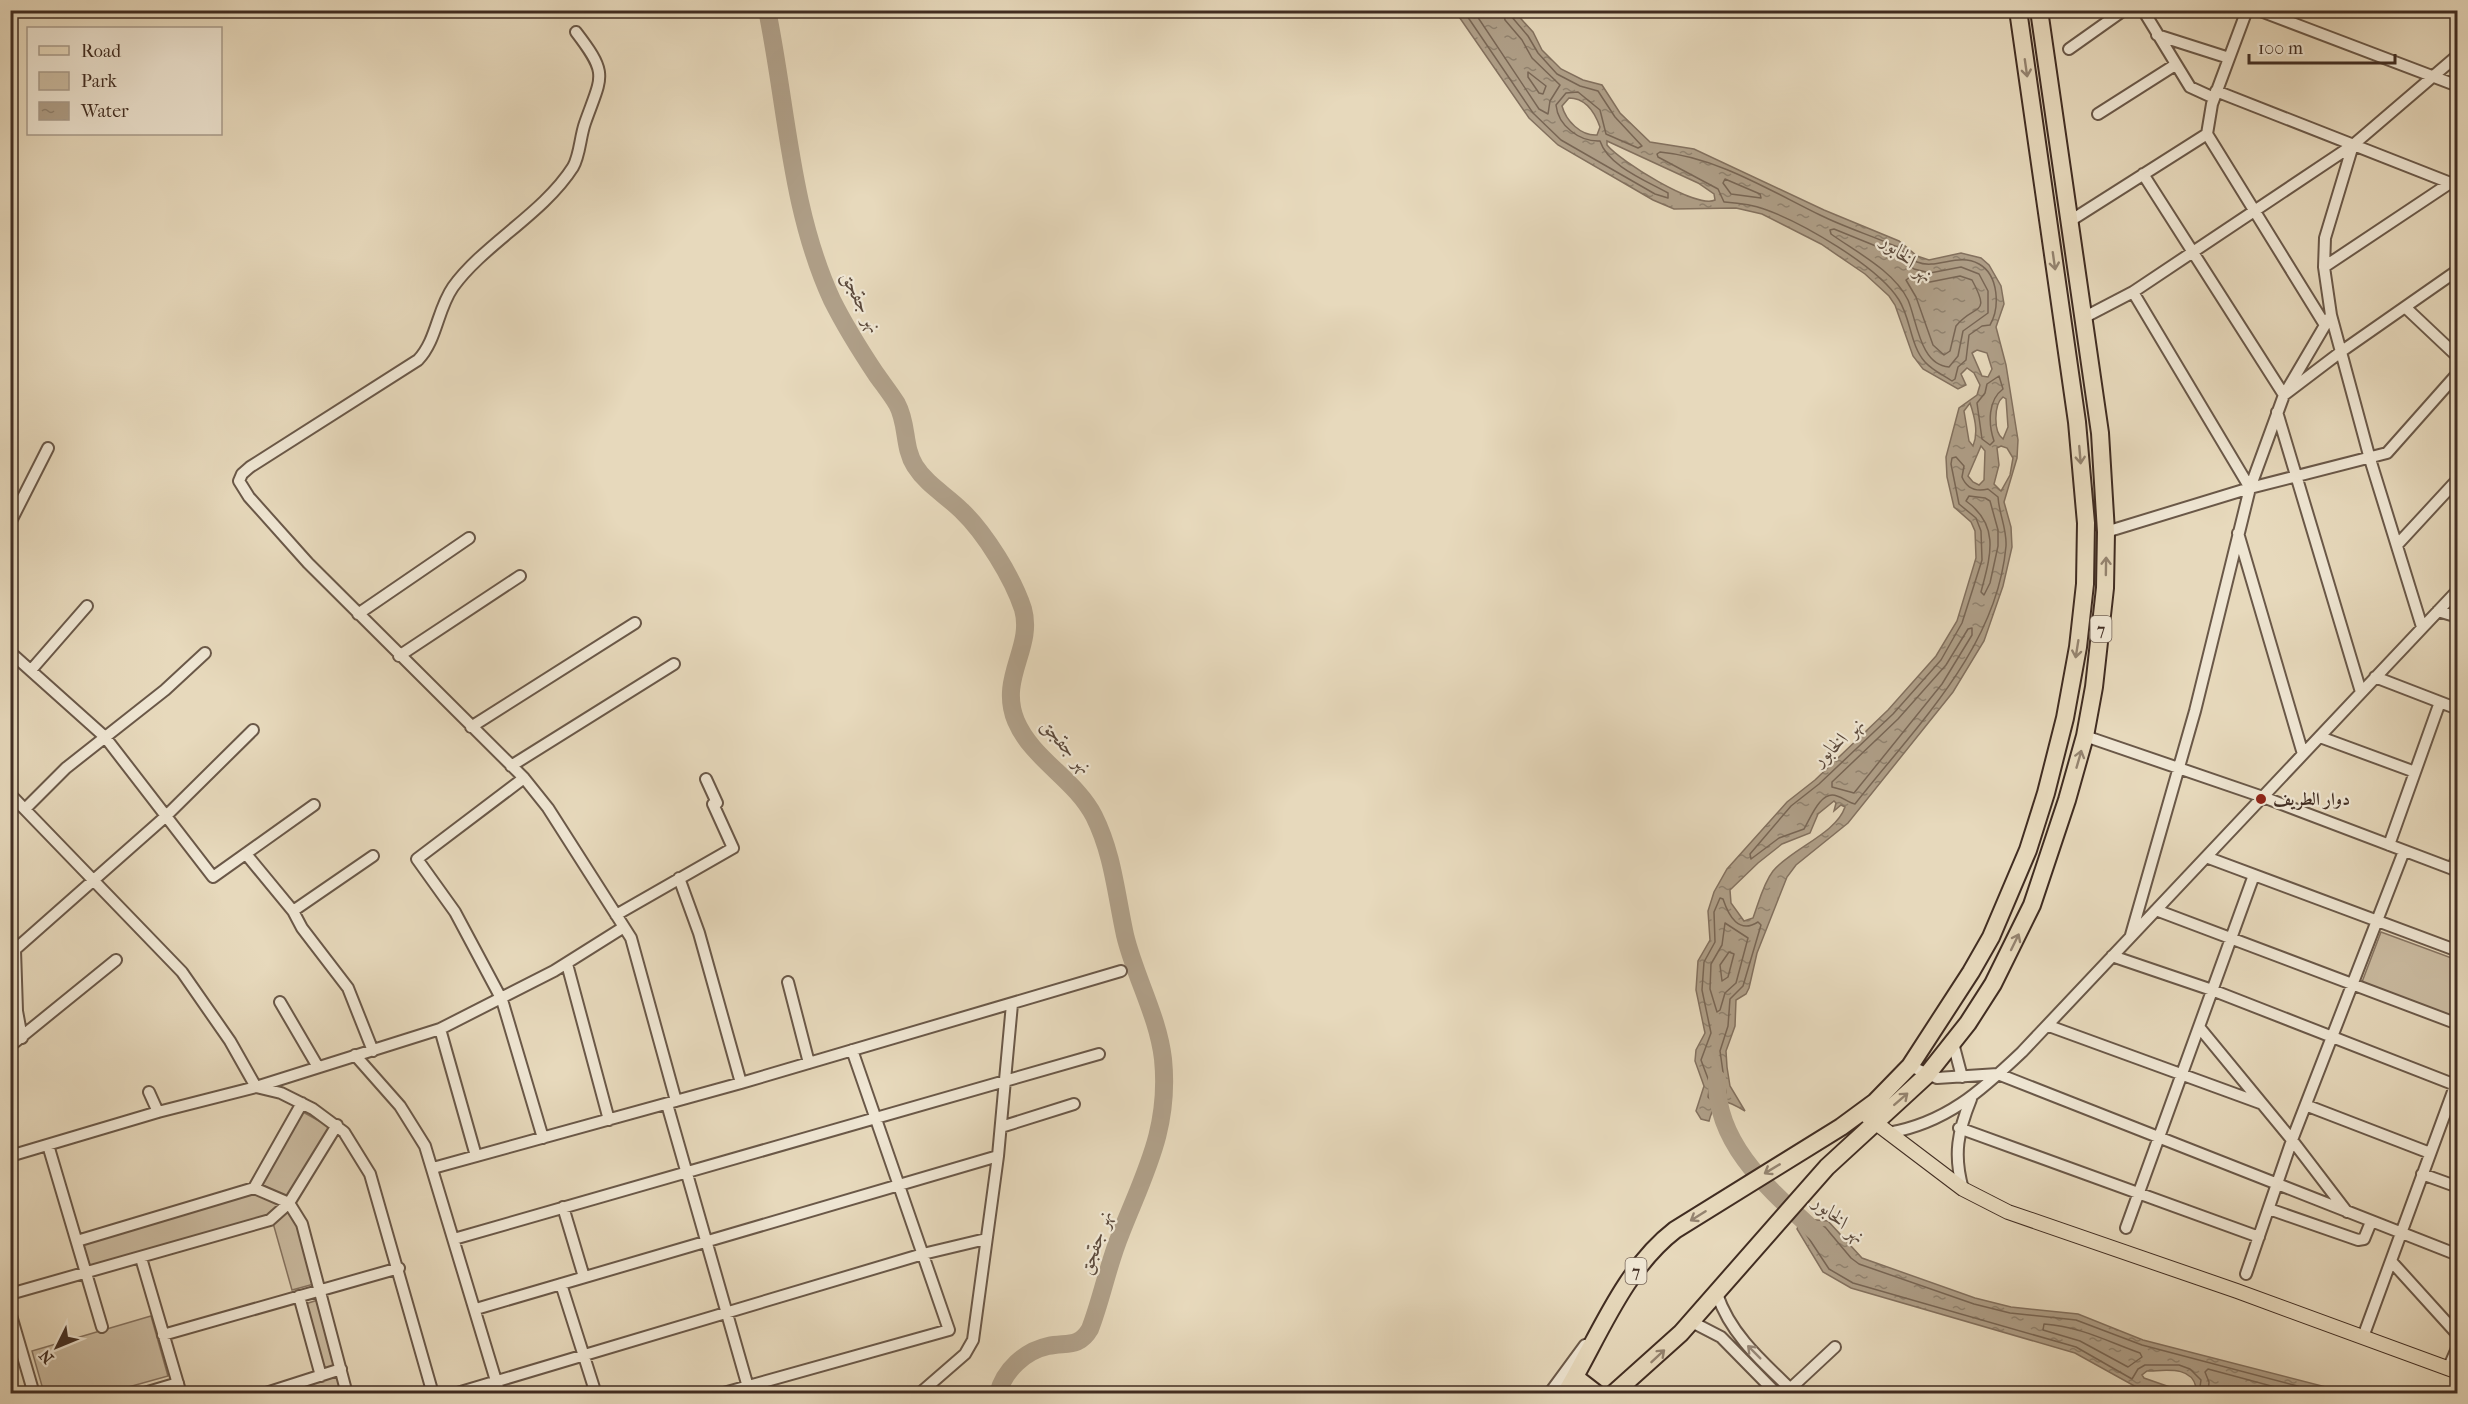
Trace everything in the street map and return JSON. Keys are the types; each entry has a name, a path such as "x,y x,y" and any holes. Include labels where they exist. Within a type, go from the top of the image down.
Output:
{"highway":[{"name":"7","path":"1717,1294 1827,1167 1910,1066 1971,972 1991,937 2028,850 2046,793 2065,718 2078,646 2085,584 2086,523 2077,422 2018,10"},
{"name":"7","path":"1565,1394 1646,1257 1675,1230 1798,1154 1868,1117 1926,1076 1953,1043 1993,984 2032,905 2051,854 2085,736 2100,642 2106,532 2100,433 2039,10"},
{"path":"1613,1394 1653,1360 1717,1294"},
{"path":"1575,1377 1597,1394"}],"main road":[{"path":"1868,1117 1963,1189 2008,1212 2453,1370"}],"street":[{"path":"2069,49 2124,10"},
{"path":"2143,10 2190,87 2454,184"},
{"path":"2070,221 2206,134 2215,95 2247,10"},
{"path":"2258,10 2457,86"},
{"path":"576,32 596,58 599,76 572,169 519,226 454,286 444,303 429,345 418,360 250,467 239,481 249,498 358,614 524,778 548,808 624,927 636,949 686,1174 749,1390"},
{"path":"2157,35 2229,58"},
{"path":"2085,317 2133,292 2353,145 2457,56"},
{"path":"2098,114 2175,65"},
{"path":"2206,134 2325,325"},
{"path":"2353,145 2325,238 2324,267 2331,315 2370,459 2422,627"},
{"path":"2143,174 2284,395"},
{"path":"2324,267 2454,184"},
{"path":"2284,395 2457,270"},
{"path":"2133,292 2250,488"},
{"path":"2404,307 2457,357"},
{"path":"2131,937 2180,768 2250,488 2284,395 2331,315"},
{"path":"2106,532 2250,488 2370,459 2386,453 2457,373"},
{"path":"2277,412 2299,476 2361,692"},
{"path":"10,523 15,504 48,448"},
{"path":"2397,545 2457,480"},
{"path":"2238,532 2303,754"},
{"path":"358,614 469,538"},
{"path":"399,656 520,576"},
{"path":"1888,1133 1925,1124 1971,1099 2049,1026 2112,956 2457,590"},
{"path":"32,669 87,606"},
{"path":"2438,611 2457,618"},
{"path":"471,727 635,623"},
{"path":"10,651 105,737 213,877 314,805"},
{"path":"205,653 165,690 66,768 16,803 161,950 197,991 230,1041 256,1087"},
{"path":"511,766 674,664"},
{"path":"2375,678 2457,709"},
{"path":"2388,845 2440,702"},
{"path":"22,1038 17,1011 13,952 165,817 253,730"},
{"path":"2085,736 2263,797 2455,870 2457,856"},
{"path":"2320,737 2415,772"},
{"path":"524,778 417,859 455,912 502,1000 543,1138"},
{"path":"616,915 733,848 713,804 717,803 706,779"},
{"path":"2246,1274 2292,1140 2308,1106 2404,851"},
{"path":"246,854 293,911 302,928 348,988 373,1051"},
{"path":"293,911 373,856"},
{"path":"2206,857 2457,951"},
{"path":"2126,1228 2254,875"},
{"path":"680,878 699,933 741,1083"},
{"path":"2156,910 2457,1024"},
{"path":"10,1156 158,1112 256,1087 440,1029 502,1000 567,964 624,927"},
{"path":"2112,956 2212,990 2457,1083 2363,1337"},
{"path":"10,1046 116,960"},
{"path":"567,964 609,1120"},
{"path":"433,1168 741,1083 1120,971"},
{"path":"788,982 809,1063"},
{"path":"280,1002 318,1067"},
{"path":"919,1394 965,1354 972,1345 998,1156 1012,1004"},
{"path":"2049,1026 2262,1104"},
{"path":"2199,1027 2292,1140 2347,1213"},
{"path":"440,1029 476,1156"},
{"path":"1953,1043 1962,1077"},
{"path":"720,1394 749,1390 949,1330 852,1050"},
{"path":"454,1239 1099,1054"},
{"path":"355,1055 409,1118 433,1168 500,1394"},
{"path":"1910,1066 1926,1076 1962,1077 1998,1074 2457,1255"},
{"path":"256,1087 272,1089 302,1103 337,1125 350,1140 370,1174 399,1268 433,1394"},
{"path":"149,1092 158,1112"},
{"path":"1963,1189 1957,1169 1956,1148 1959,1128 1971,1099"},
{"path":"254,1188 302,1103"},
{"path":"1001,1127 1074,1104"},
{"path":"2308,1106 2430,1153"},
{"path":"10,1294 263,1222 289,1203 337,1125"},
{"path":"1959,1128 2139,1191 2259,1237"},
{"path":"48,1145 102,1327"},
{"path":"476,1309 998,1156"},
{"path":"2422,1174 2457,1187"},
{"path":"77,1241 254,1188 289,1203 302,1224 347,1394"},
{"path":"563,1208 584,1277"},
{"path":"2269,1209 2360,1241 2365,1237 2371,1222"},
{"path":"454,1394 924,1254 986,1239"},
{"path":"141,1258 179,1388 141,1394"},
{"path":"2391,1261 2457,1335"},
{"path":"163,1335 399,1268"},
{"path":"561,1284 596,1394"},
{"path":"1717,1294 1732,1327 1793,1391 1836,1347"},
{"path":"299,1296 321,1376"},
{"path":"10,1312 15,1345 34,1394"},
{"path":"1692,1322 1721,1337 1778,1394"},
{"path":"1549,1394 1586,1343"},
{"path":"2453,1370 2457,1346"},
{"path":"265,1393 341,1369"}],"green space":[{"path":"2381,932 2457,960 2457,1018 2362,982"},
{"path":"303,1112 330,1127 288,1199 261,1184"},
{"path":"253,1191 281,1205 267,1217 90,1267 83,1243"},
{"path":"290,1209 294,1214 314,1284 292,1290 273,1223"},
{"path":"318,1300 337,1368 324,1372 305,1304"},
{"path":"151,1316 168,1376 107,1393 44,1393 32,1351"},
{"path":"339,1376 344,1394 274,1394"}],"water":[{"path":"1455,11 1514,11 1533,32 1542,50 1561,69 1583,80 1602,85 1620,113 1650,142 1694,149 1824,210 1899,241 1917,256 1929,260 1961,253 1981,258 1989,265 2001,286 2004,304 1996,327 2006,365 2018,440 2017,458 2004,502 2011,527 2012,547 2003,586 1984,641 1953,692 1848,823 1796,865 1787,877 1757,953 1749,988 1746,994 1736,1000 1735,1026 1726,1051 1730,1086 1745,1111 1727,1102 1718,1103 1709,1121 1701,1119 1696,1111 1704,1086 1695,1061 1696,1050 1705,1033 1696,990 1698,961 1710,940 1708,911 1714,892 1727,869 1787,802 1815,780 1888,710 1936,656 1957,621 1976,558 1975,531 1971,522 1954,507 1947,477 1946,457 1959,408 1977,395 1980,385 1974,373 1967,368 1961,374 1966,385 1958,389 1923,369 1913,356 1895,305 1889,296 1865,274 1821,244 1762,214 1736,208 1674,209 1653,200 1558,145 1529,118","holes":["1569,98 1585,103 1600,127 1597,135 1580,130 1564,112 1562,106","1607,141 1698,183 1714,194 1715,200 1705,201 1676,191 1642,172 1607,145","1977,350 1987,353 1992,369 1988,377 1982,376 1972,353","2003,397 2006,399 2008,427 2003,439 1996,424 1998,406","1970,403 1976,435 1973,446 1969,441 1964,411","1981,446 1985,451 1984,480 1979,485 1968,476","2001,446 2007,448 2013,458 2010,475 2001,491 1994,484 1999,465 1997,448","1834,801 1836,803 1834,811 1841,805 1845,807 1840,817 1832,825 1773,871 1764,887 1753,918 1744,921 1731,903 1730,890 1782,844 1810,833 1818,814"]},
{"path":"1805,1219 1828,1221 1862,1258 1975,1298 2011,1307 2078,1314 2143,1340 2349,1393 2187,1393 2147,1393 2075,1353 1851,1288 1823,1272 1797,1229 1800,1222","holes":["2147,1371 2183,1372 2189,1375 2196,1387 2192,1392 2187,1393 2144,1378 2142,1375"]}],"waterway":[{"name":"نهر جقجق","path":"767,10 798,194 818,265 847,329 897,404 903,419 911,459 915,466 925,479 962,511 980,531 1005,570 1018,597 1025,623 1024,637 1011,691 1016,721 1032,747 1076,791 1094,816 1106,845 1129,951 1156,1027 1163,1059 1163,1107 1154,1149 1116,1245 1090,1329 1077,1342 1048,1346 1031,1352 1010,1370 998,1394"},
{"name":"نهر الخابور","path":"1717,1079 1719,1104 1726,1126 1737,1147 1767,1186 1820,1236"}],"place":[{"name":"دوار الطريف","path":"2261,799"}]}
